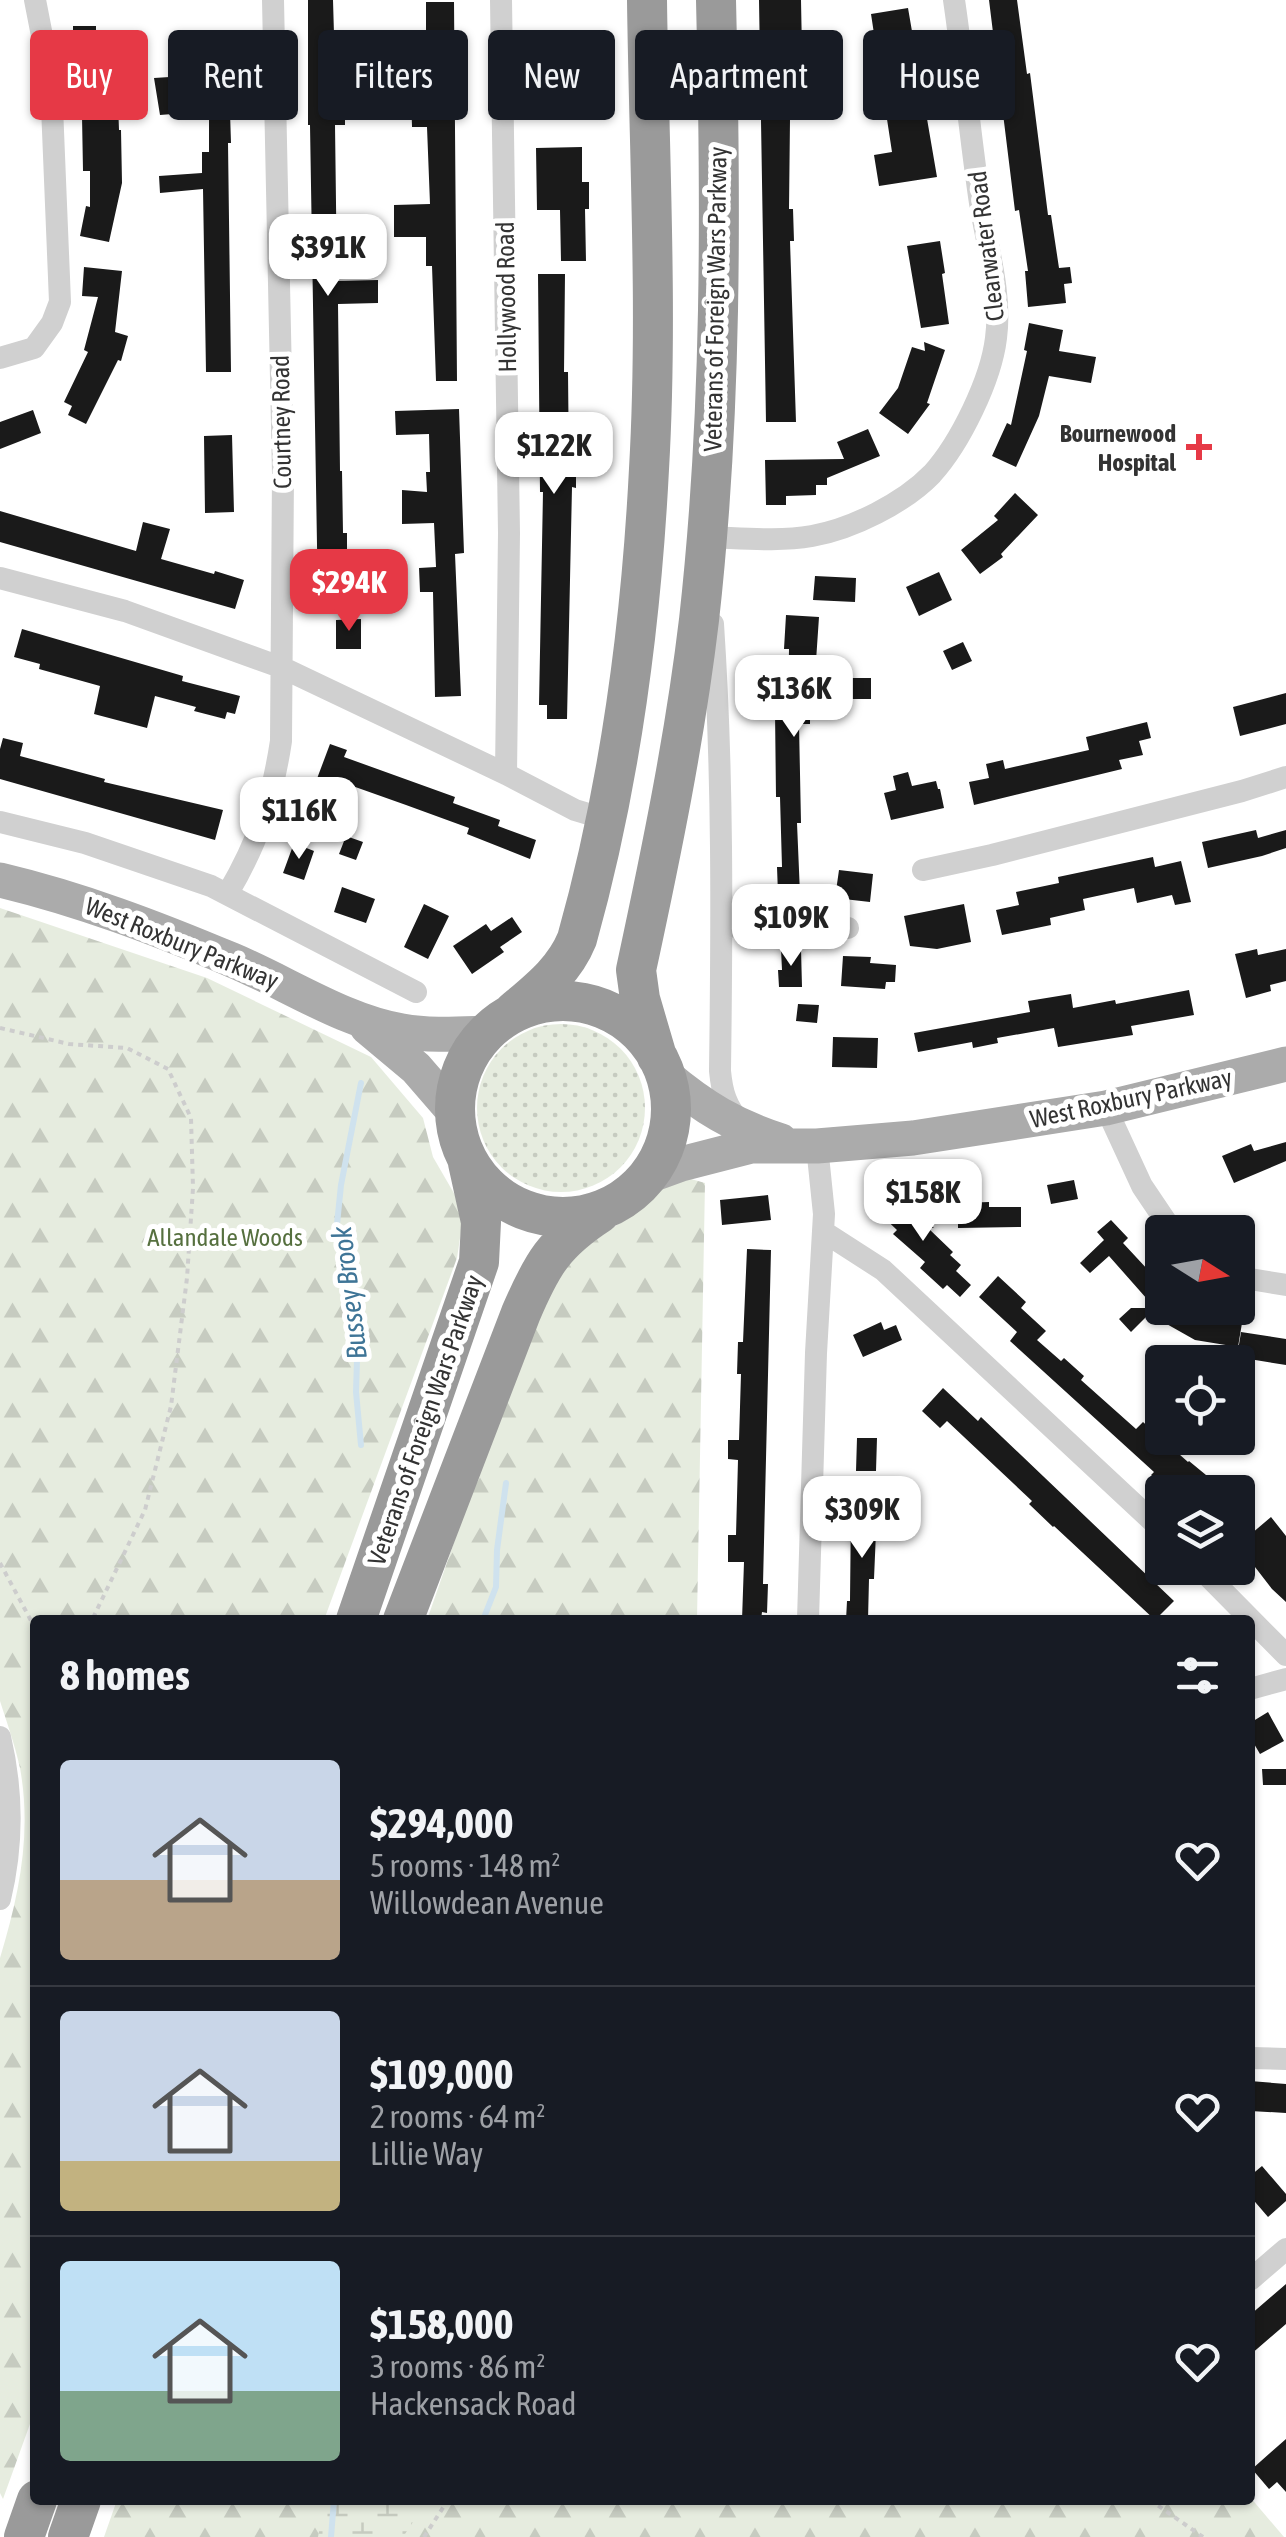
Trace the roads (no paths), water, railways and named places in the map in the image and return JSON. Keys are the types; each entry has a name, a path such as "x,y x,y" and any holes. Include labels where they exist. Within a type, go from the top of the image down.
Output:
{"highway":[{"path":"500,1022 540,1003 558,1000 594,1005 620,1016 635,1028 661,1066 671,1110 660,1156 633,1191 594,1213 569,1217 532,1213 510,1204 489,1189 467,1160 454,1113 461,1071 471,1052 500,1022 556,974 572,953 605,818 632,664 650,469 647,0"},
{"name":"Veterans of Foreign Wars Parkway","path":"661,1066 640,1000 636,970 683,735 706,537 719,239 716,0"},
{"name":"Veterans of Foreign Wars Parkway","path":"358,1615 479,1262 481,1222 467,1160"},
{"name":"Veterans of Foreign Wars Parkway","path":"406,1615 540,1271 564,1240 616,1203"},
{"path":"24,2537 35,2505"},
{"path":"68,2537 79,2505"}],"main road":[{"name":"West Roxbury Parkway","path":"0,880 50,892 164,932 269,976 359,1020 413,1033 500,1022"},
{"name":"West Roxbury Parkway","path":"359,1020 416,1068 454,1113"},
{"name":"West Roxbury Parkway","path":"648,1176 751,1146 807,1146 932,1135 1106,1108 1286,1064"},
{"name":"West Roxbury Parkway","path":"661,1066 709,1110 748,1130 807,1146"}],"street":[{"path":"0,358 34,348 52,323 60,302 51,82 35,0"},
{"name":"Courtney Road","path":"228,893 261,830 281,741 284,474 273,0"},
{"name":"Hollywood Road","path":"500,0 508,533 506,774"},
{"name":"Clearwater Road","path":"706,537 794,538 824,534 855,523 894,504 931,474 970,417 996,339 996,286 980,203 954,0"},
{"name":"Veterans of Foreign Wars Parkway","path":"706,537 719,707 720,1072 723,1094 748,1130"},
{"path":"0,578 125,611 283,668 575,810 605,818"},
{"path":"923,870 1286,778"},
{"path":"0,822 85,843 228,893 416,992"},
{"path":"722,926 801,923 848,928"},
{"path":"1106,1108 1142,1186 1162,1215"},
{"path":"807,1146 824,1232 808,1615"},
{"path":"824,1232 883,1270 1145,1514"},
{"path":"1255,1279 1286,1284"},
{"path":"1217,1585 1246,1615"},
{"path":"1255,1624 1286,1656"},
{"path":"1255,1687 1286,1678"},
{"path":"0,1738 11,1809 10,1848 0,1900"},
{"path":"1255,2058 1286,2059"},
{"path":"1255,2276 1286,2249"}],"waterway":[{"name":"Bussey Brook","path":"361,1083 341,1185 336,1234 358,1328 356,1392 361,1445"},
{"name":"Bussey Brook","path":"485,1615 496,1587 506,1483"},
{"name":"Bussey Brook","path":"331,2537 334,2505"}],"place":[{"name":"Bournewood Hospital","path":"1199,447"}],"park label":[{"name":"Allandale Woods","path":"225,1237"}]}
